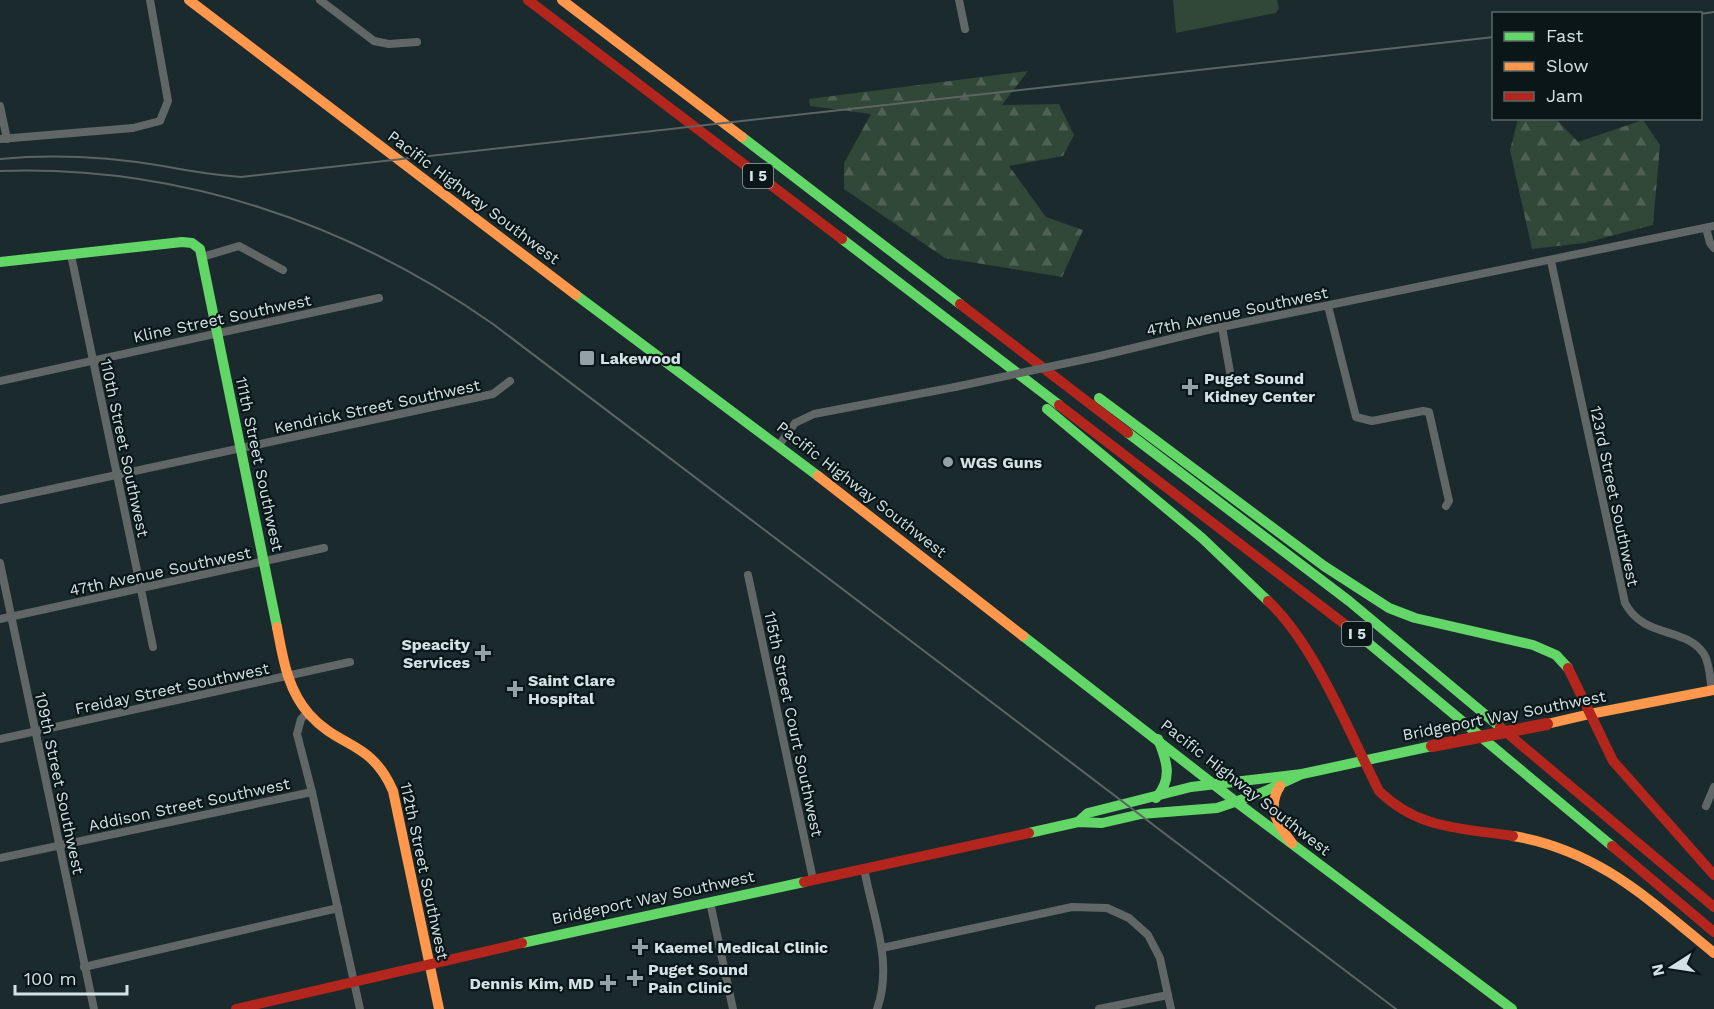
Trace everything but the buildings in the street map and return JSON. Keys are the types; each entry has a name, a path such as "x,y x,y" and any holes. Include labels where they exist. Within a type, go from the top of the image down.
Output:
{"main road":[{"name":"Pacific Highway Southwest","path":"189,0 487,229 779,445 1235,801 1512,1009"},
{"name":"I 5","path":"528,0 1332,613 1714,932"},
{"name":"I 5","path":"562,0 1349,601 1714,907"},
{"path":"0,262 187,242 200,249 202,257"},
{"name":"111th Street Southwest","path":"202,257 287,676"},
{"path":"1011,343 1092,393 1324,566 1389,608 1415,618 1533,645 1556,655 1568,668 1613,761 1714,875"},
{"path":"987,352 1023,389 1185,524 1281,614 1314,663 1379,791 1412,818 1443,827 1539,841 1575,852 1638,894 1714,953"},
{"name":"112th Street Southwest","path":"287,676 295,695 323,728 373,757 384,770 393,791 439,1009"},
{"name":"Bridgeport Way Southwest","path":"236,1009 429,964 1078,822 1090,825 1140,814 1189,812 1235,801 1281,780 1302,774 1590,714 1713,691"},
{"path":"1156,798 1166,788 1169,773 1158,739"},
{"path":"1281,780 1272,796 1271,806 1279,826 1292,843"},
{"name":"Bridgeport Way Southwest","path":"1078,822 1088,813 1214,783 1281,780"}],"street":[{"path":"0,106 3,139 140,127 158,122 165,115 168,100 150,0"},
{"path":"320,0 374,40 389,44 417,42"},
{"path":"959,0 965,29"},
{"path":"1710,227 1710,243 1714,248"},
{"name":"47th Avenue Southwest","path":"779,445 800,418 1100,356 1222,327 1710,227"},
{"path":"202,257 239,246 283,270"},
{"name":"110th Street Southwest","path":"71,255 153,646"},
{"name":"123rd Street Southwest","path":"1551,261 1624,603 1639,622 1695,643 1706,656 1713,691"},
{"name":"Kline Street Southwest","path":"0,381 379,298"},
{"path":"1328,306 1352,409 1358,419 1372,421 1427,411 1449,501 1446,506"},
{"path":"1222,327 1232,383"},
{"name":"Kendrick Street Southwest","path":"0,500 117,477 493,394 510,381"},
{"name":"47th Avenue Southwest","path":"0,619 324,548"},
{"name":"109th Street Southwest","path":"0,563 94,1009"},
{"name":"115th Street Court Southwest","path":"748,575 813,879"},
{"name":"Freiday Street Southwest","path":"0,739 350,662"},
{"path":"308,713 301,719 297,734 360,1009"},
{"path":"1706,806 1714,787"},
{"name":"Addison Street Southwest","path":"0,858 312,792"},
{"path":"864,868 882,948 884,981 877,1009"},
{"path":"710,902 733,1009"},
{"path":"882,948 1072,907 1107,908 1129,918 1148,935 1160,958 1171,1009"},
{"path":"84,967 338,908"},
{"path":"1099,1009 1167,995"}],"green space":[{"path":"1173,0 1277,0 1279,8 1276,13 1176,33"},
{"path":"1028,71 1002,105 1059,104 1074,135 1063,156 1009,166 1046,217 1083,230 1062,277 945,258 844,189 844,163 871,114 810,106 809,99"},
{"path":"1518,120 1557,120 1578,142 1643,120 1660,145 1653,225 1584,243 1532,249 1510,150"}],"railway":[{"path":"1702,14 1714,12"},
{"path":"0,159 41,157 102,159 241,177 1492,37"},
{"path":"0,171 66,172 132,178 196,190 258,207 320,229 379,256 437,288 493,324 1396,1009"}],"traffic: fast":[{"path":"742,137 960,304"},
{"path":"842,239 1059,405"},
{"path":"0,262 182,242 192,243 200,249 277,627"},
{"path":"576,295 818,476"},
{"path":"1099,398 1324,566 1389,608 1415,618 1533,645 1556,655 1568,668"},
{"path":"1047,409 1202,538 1268,601"},
{"path":"1128,433 1349,601 1500,727"},
{"path":"1023,636 1235,801 1512,1009"},
{"path":"1360,636 1612,846"},
{"path":"1156,798 1165,784 1167,770 1158,739"},
{"path":"1078,822 1088,813 1191,787 1302,774 1432,746"},
{"path":"1029,833 1078,822 1102,823 1141,814 1217,808 1261,793 1302,774"},
{"path":"522,943 804,882"}],"traffic: slow":[{"path":"189,0 576,295"},
{"path":"562,0 742,137"},
{"path":"818,476 1023,636"},
{"path":"277,627 291,684 309,714 332,734 365,753 375,762 393,791 439,1009"},
{"path":"1590,714 1714,690"},
{"path":"1547,724 1590,714"},
{"path":"1280,786 1276,794 1274,809 1278,823 1292,843"},
{"path":"1513,836 1544,843 1598,865 1645,897 1714,953"}],"traffic: jam":[{"path":"528,0 842,239"},
{"path":"960,304 1128,433"},
{"path":"1059,405 1360,636"},
{"path":"1268,601 1285,619 1316,665 1379,791 1394,804 1426,820 1459,829 1513,836"},
{"path":"1568,668 1613,761 1714,875"},
{"path":"1432,746 1547,724"},
{"path":"1500,727 1714,907"},
{"path":"804,882 1029,833"},
{"path":"1612,846 1714,932"},
{"path":"236,1009 522,943"}],"place":[{"name":"Lakewood","path":"587,358"},
{"name":"Puget Sound Kidney Center","path":"1190,387"},
{"name":"WGS Guns","path":"948,462"},
{"name":"Speacity Services","path":"483,653"},
{"name":"Saint Clare Hospital","path":"515,689"},
{"name":"Kaemel Medical Clinic","path":"640,947"},
{"name":"Puget Sound Pain Clinic","path":"635,978"},
{"name":"Dennis Kim, MD","path":"608,983"}]}
